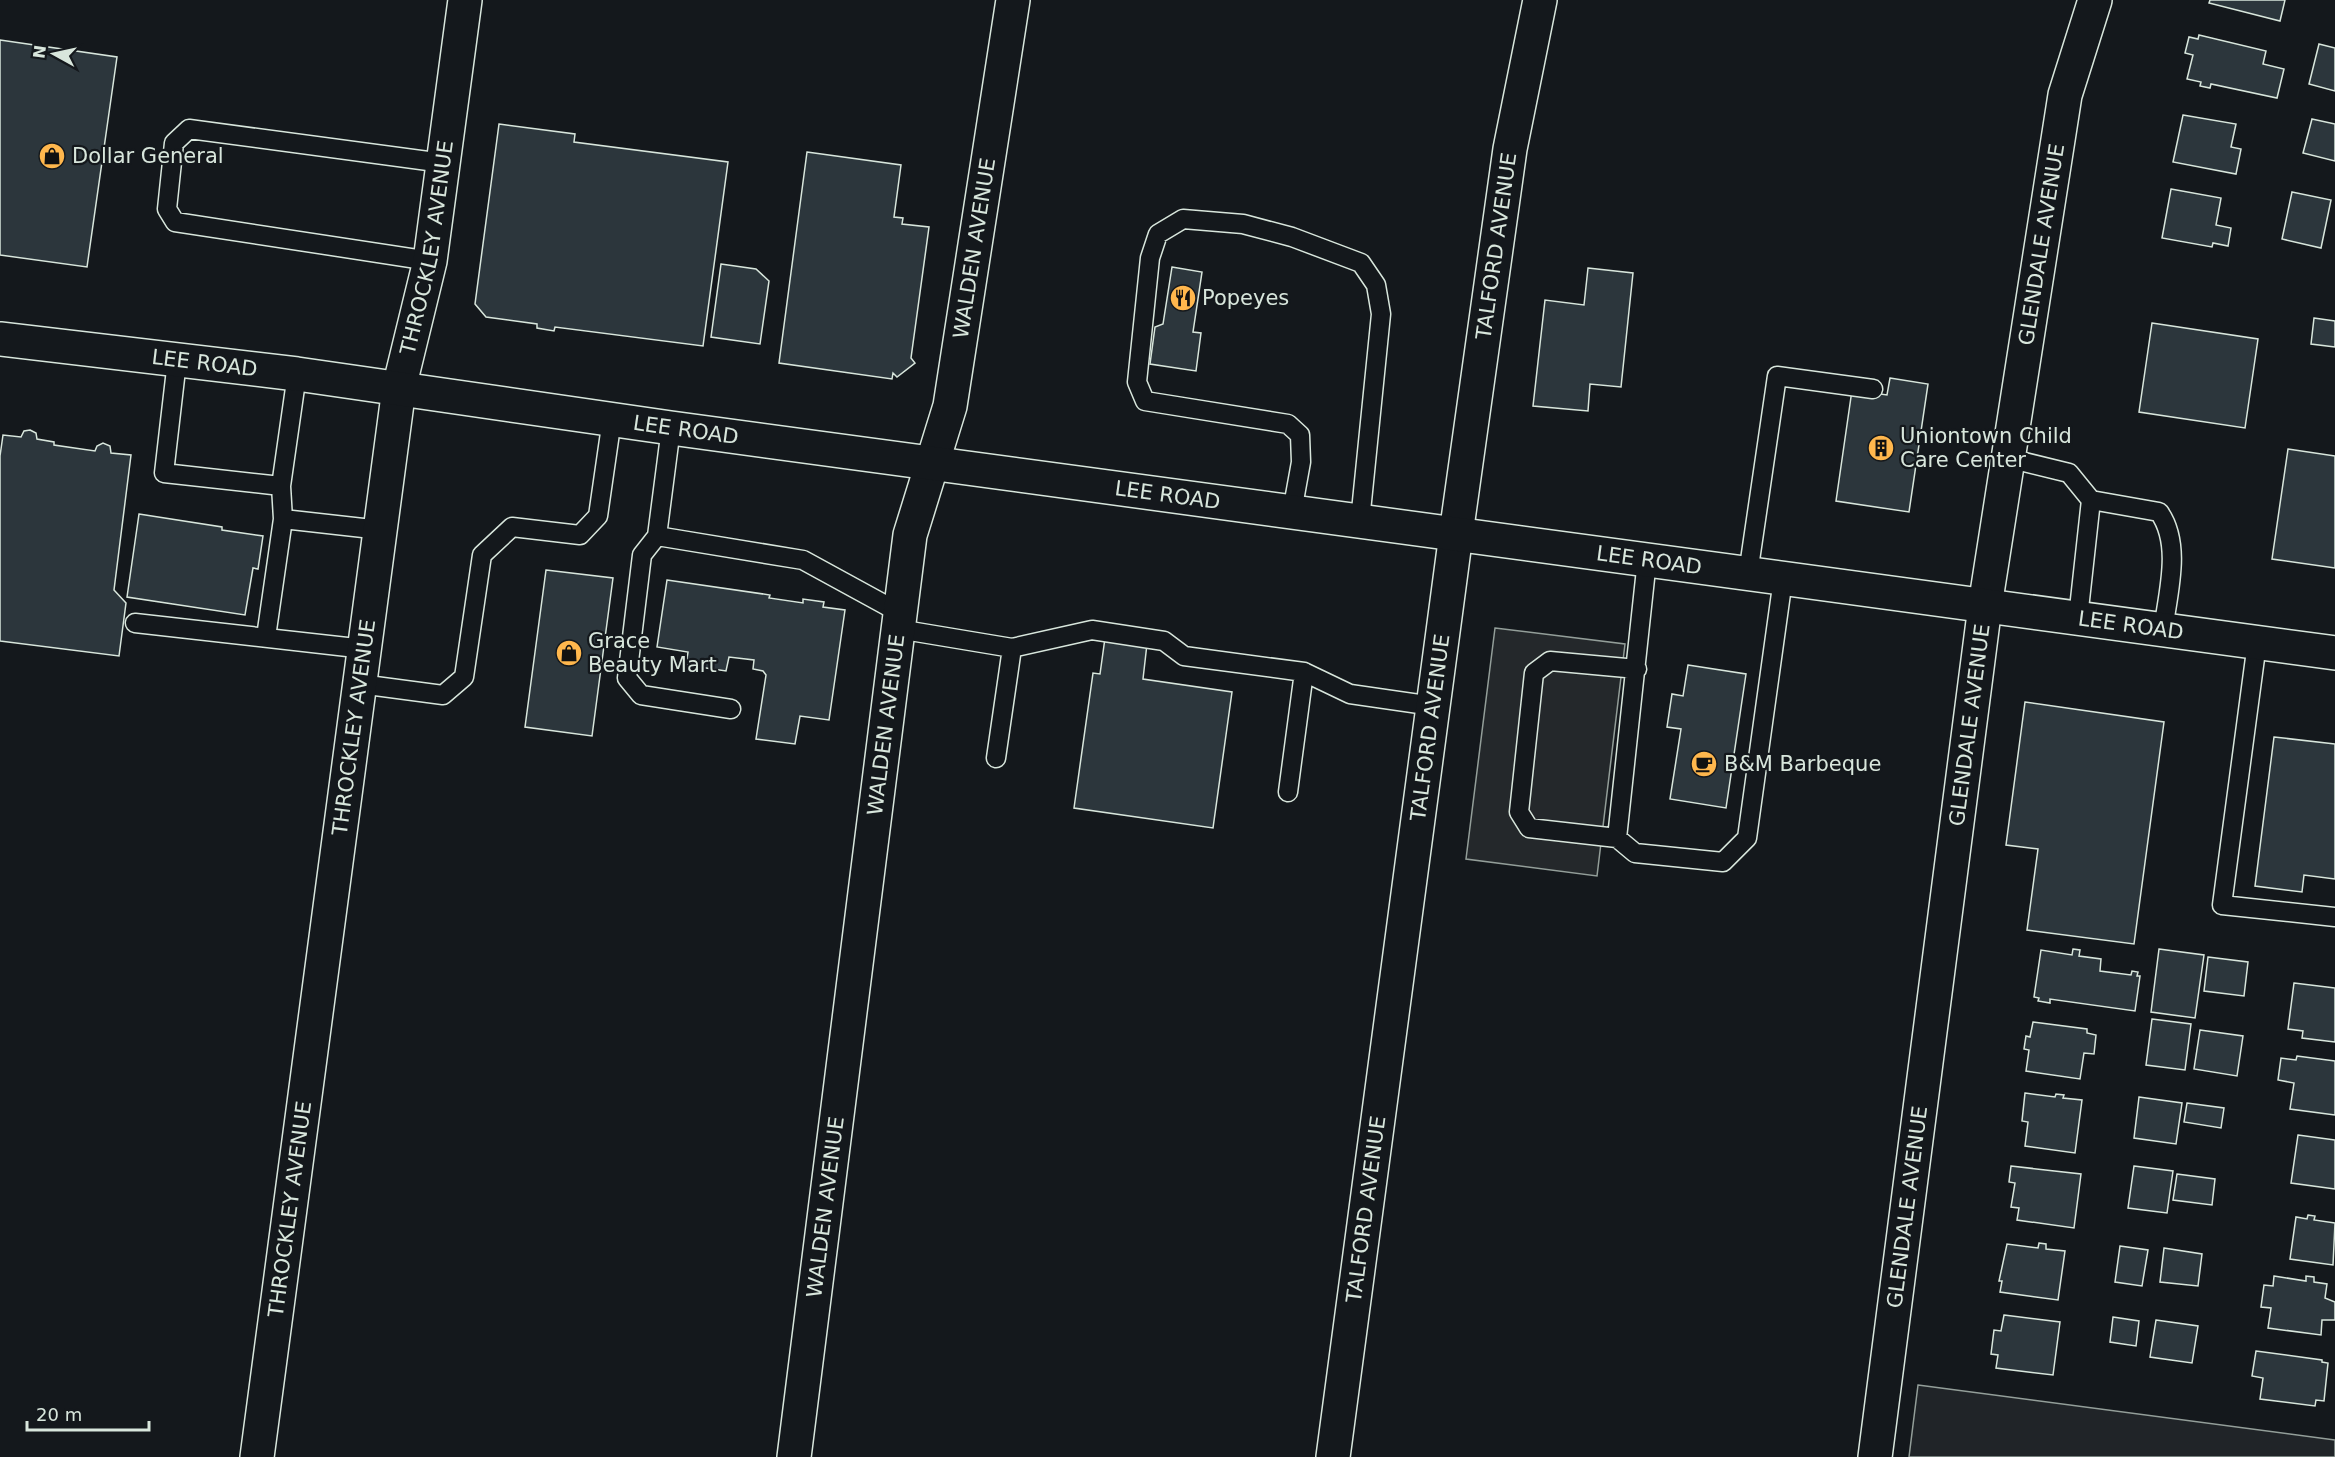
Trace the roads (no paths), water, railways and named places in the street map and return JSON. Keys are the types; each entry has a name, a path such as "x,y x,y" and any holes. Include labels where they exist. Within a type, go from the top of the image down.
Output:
{"street":[{"name":"THROCKLEY AVENUE","path":"257,1457 399,388 430,261 465,0"},
{"name":"WALDEN AVENUE","path":"794,1457 910,535 950,406 1013,0"},
{"name":"TALFORD AVENUE","path":"1333,1457 1456,534 1510,149 1540,0"},
{"name":"GLENDALE AVENUE","path":"1875,1457 1985,606 2065,95 2095,0"},
{"name":"LEE ROAD","path":"0,339 297,374 671,428 2335,653"}],"lane":[{"path":"430,261 175,222 167,209 174,143 189,129 443,163"},
{"path":"1292,512 1301,462 1300,435 1288,423 1146,401 1137,382 1150,258 1158,234 1183,219 1243,224 1292,237 1361,263 1376,285 1381,314 1360,521"},
{"path":"177,361 164,473 281,486"},
{"path":"266,637 283,519 281,486 297,374"},
{"path":"1748,574 1777,376 1873,389"},
{"path":"360,684 443,695 465,677 482,555 512,527 580,535 598,516 612,419"},
{"path":"671,428 657,536 642,555 627,678 641,695 731,709"},
{"path":"2008,458 2069,473 2091,501 2159,512 2167,522 2172,547 2171,573 2163,630"},
{"path":"2078,618 2091,501"},
{"path":"283,519 381,530"},
{"path":"657,536 803,560 899,621 1012,648 1092,630 1164,641 1184,656 1304,672 1350,694 1433,706"},
{"path":"1617,838 1647,560"},
{"path":"1637,669 1550,661 1534,673 1519,812 1529,828 1617,838 1635,853 1723,862 1748,838 1783,579"},
{"path":"135,623 365,649"},
{"path":"2257,643 2222,905 2335,917"},
{"path":"996,758 1012,648"},
{"path":"1288,792 1304,672"}],"place":[{"name":"Dollar General","path":"52,156"},
{"name":"Popeyes","path":"1183,298"},
{"name":"Uniontown Child Care Center","path":"1881,448"},
{"name":"Grace Beauty Mart","path":"569,653"},
{"name":"B&M Barbeque","path":"1704,764"}]}
